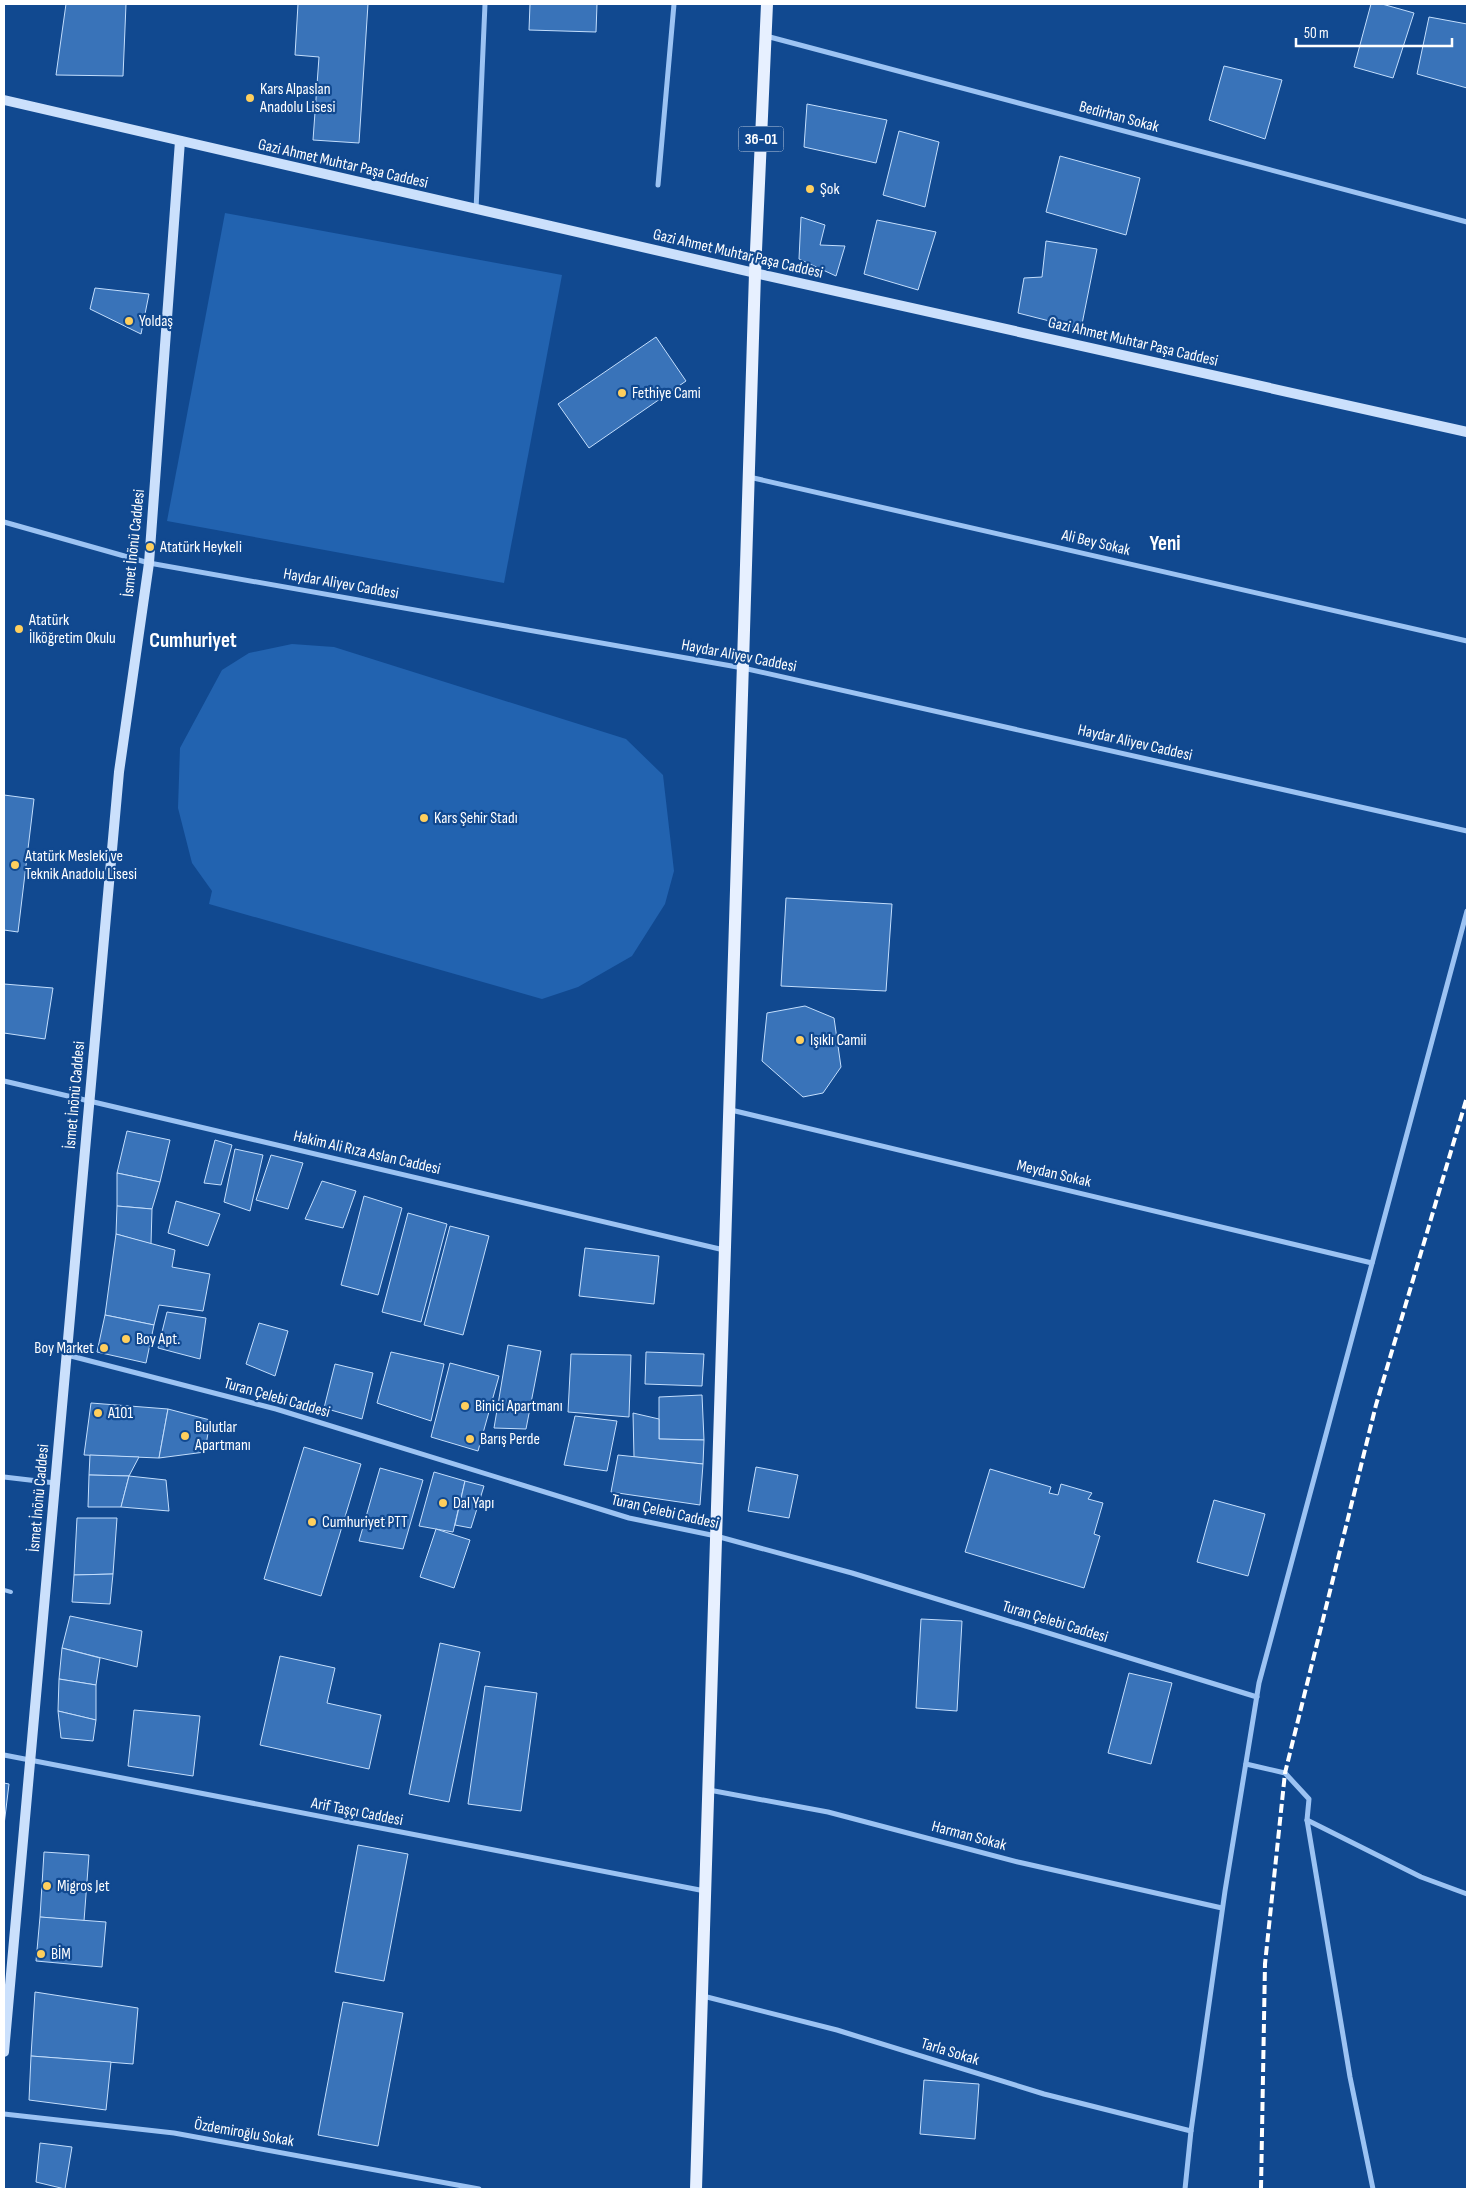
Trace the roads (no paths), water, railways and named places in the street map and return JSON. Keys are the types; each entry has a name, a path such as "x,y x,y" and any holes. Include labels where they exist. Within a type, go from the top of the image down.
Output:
{"main road":[{"name":"36-01","path":"755,273 767,4"},
{"name":"Gazi Ahmet Muhtar Paşa Caddesi","path":"4,100 476,210 1467,432"},
{"name":"İsmet İnönü Caddesi","path":"4,2052 8,1948 30,1760 119,772 149,563 180,141"},
{"path":"696,2189 755,273"}],"street":[{"path":"476,210 485,4"},
{"path":"658,185 674,4"},
{"name":"Bedirhan Sokak","path":"765,36 1467,222"},
{"name":"Ali Bey Sokak","path":"749,477 1467,640"},
{"name":"Haydar Aliyev Caddesi","path":"4,522 149,563 743,668 1467,831"},
{"path":"1185,2189 1191,2131 1222,1908 1257,1697 1467,911"},
{"name":"Hakim Ali Rıza Aslan Caddesi","path":"4,1081 725,1251"},
{"name":"Meydan Sokak","path":"729,1109 1372,1263"},
{"name":"Turan Çelebi Caddesi","path":"67,1354 276,1409 629,1518 716,1536 852,1573 1257,1697"},
{"path":"4,1477 55,1483"},
{"name":"Arif Taşçı Caddesi","path":"4,1756 705,1891"},
{"path":"1246,1764 1284,1773 1309,1799 1307,1820 1350,2077 1373,2189"},
{"name":"Harman Sokak","path":"709,1790 828,1812 1018,1862 1222,1908"},
{"path":"1307,1820 1421,1877 1467,1894"},
{"name":"Tarla Sokak","path":"702,1996 837,2030 1044,2094 1191,2131"},
{"name":"Özdemiroğlu Sokak","path":"4,2114 174,2133 479,2189"}],"lane":[{"path":"4,1590 11,1592"}],"railway":[{"path":"1261,2189 1265,1964 1285,1773 1376,1405 1467,1097"}],"place":[{"name":"Kars Alpaslan Anadolu Lisesi","path":"250,98"},
{"name":"Şok","path":"810,189"},
{"name":"Yoldaş","path":"129,321"},
{"name":"Fethiye Cami","path":"622,393"},
{"name":"Atatürk Heykeli","path":"150,547"},
{"name":"Atatürk İlköğretim Okulu","path":"19,629"},
{"name":"Kars Şehir Stadı","path":"424,818"},
{"name":"Atatürk Mesleki ve Teknik Anadolu Lisesi","path":"15,865"},
{"name":"Işıklı Camii","path":"800,1040"},
{"name":"Boy Apt.","path":"126,1339"},
{"name":"Boy Market","path":"104,1348"},
{"name":"Binici Apartmanı","path":"465,1406"},
{"name":"A101","path":"98,1413"},
{"name":"Bulutlar Apartmanı","path":"185,1436"},
{"name":"Barış Perde","path":"470,1439"},
{"name":"Dal Yapı","path":"443,1503"},
{"name":"Cumhuriyet PTT","path":"312,1522"},
{"name":"Migros Jet","path":"47,1886"},
{"name":"BİM","path":"41,1954"}],"district":[{"name":"Yeni","path":"1165,543"},
{"name":"Cumhuriyet","path":"193,640"}]}
